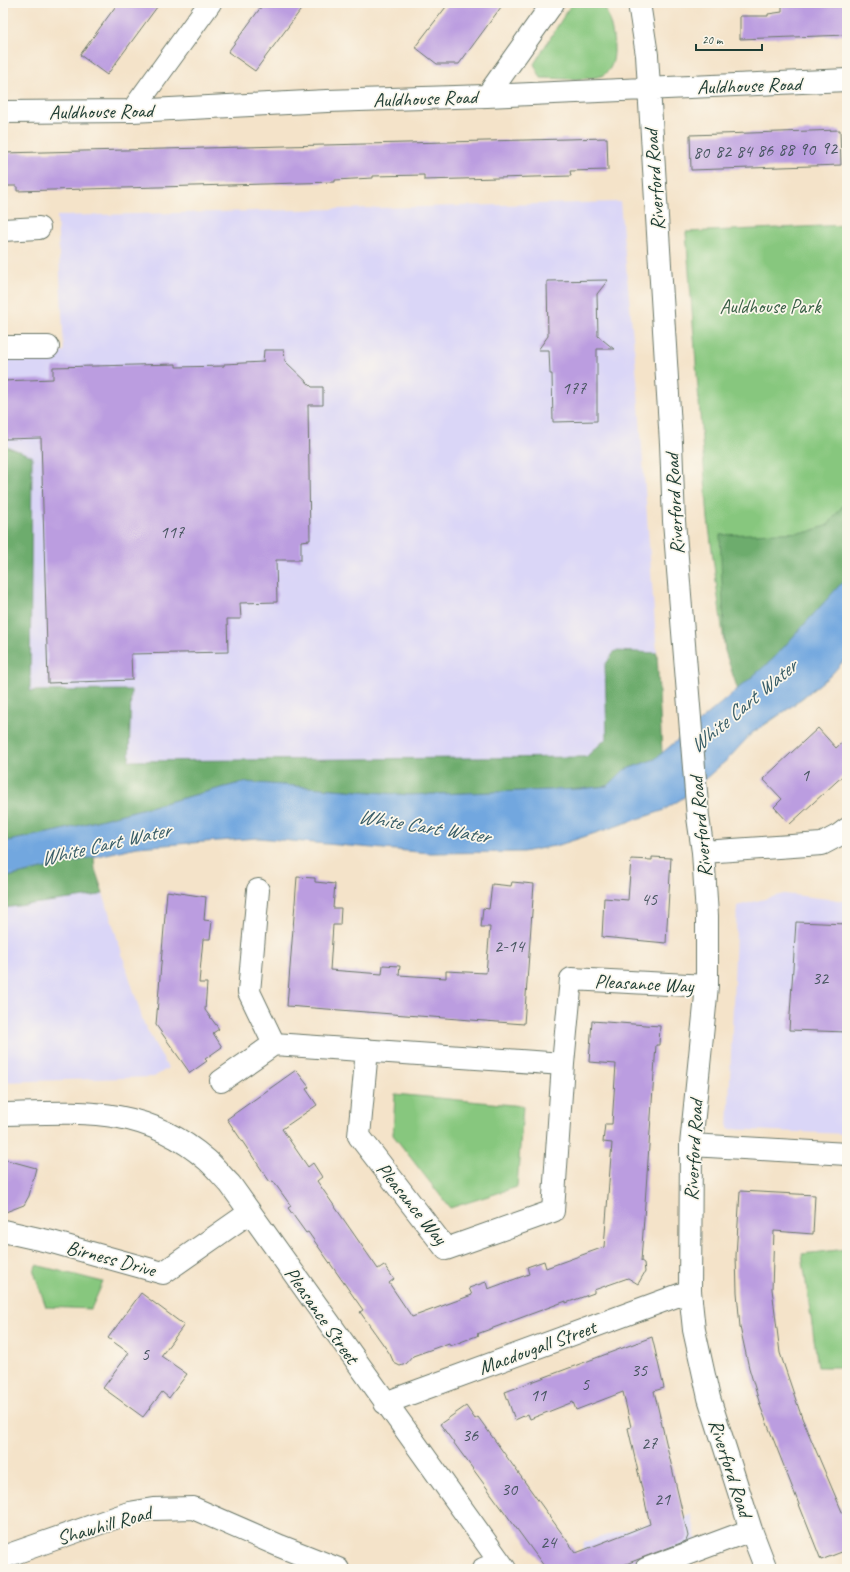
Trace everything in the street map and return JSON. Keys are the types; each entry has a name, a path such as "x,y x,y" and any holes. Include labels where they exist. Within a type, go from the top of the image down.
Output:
{"street":[{"path":"132,111 210,3"},
{"path":"486,96 553,3"},
{"name":"Riverford Road","path":"639,3 647,55 671,443 674,521 698,817 703,852 707,916 707,986 691,1146 690,1291 694,1330 709,1398 751,1530 766,1569"},
{"name":"Auldhouse Road","path":"3,112 132,111 327,101 486,96 847,80"},
{"path":"3,230 39,228"},
{"path":"3,347 48,346"},
{"path":"703,852 822,844 847,829"},
{"path":"258,890 249,992 274,1044"},
{"name":"Pleasance Way","path":"367,1050 359,1136 446,1250 553,1211 563,1064 571,979 707,986"},
{"path":"221,1081 274,1044 563,1064"},
{"name":"Pleasance Street","path":"3,1114 73,1112 109,1115 149,1125 172,1135 190,1146 208,1161 230,1184 384,1403 496,1567"},
{"path":"691,1146 847,1154"},
{"name":"Birness Drive","path":"3,1231 52,1242 163,1273 249,1213"},
{"name":"Macdougall Street","path":"384,1403 690,1291"},
{"name":"Shawhill Road","path":"3,1557 129,1513 153,1508 193,1508 280,1546 338,1569"},
{"path":"646,1569 751,1530"}],"shaded area":[{"path":"620,202 637,379 657,653 615,651 605,665 607,738 586,757 129,761 131,690 30,691 32,457 3,444 3,353 64,352 57,216"},
{"path":"103,893 144,1024 168,1068 154,1077 3,1082 3,908"},
{"path":"784,894 847,901 847,1134 728,1129 737,906"},
{"path":"691,1514 698,1543 623,1569 581,1569 584,1542 649,1523 684,1519"}],"green space":[{"path":"572,3 603,3 610,21 614,44 614,56 611,66 606,73 597,77 576,79 541,78 534,64"},
{"name":"Auldhouse Park","path":"847,225 847,542 725,651 708,519 686,232"},
{"path":"3,445 32,456 30,691 131,690 129,761 586,757 607,738 605,665 615,651 657,653 662,753 655,759 624,770 608,786 580,789 409,795 244,782 58,831 3,842 3,768 5,765 3,733"},
{"path":"847,500 847,657 825,679 802,698 752,733 725,651 720,535 808,532 828,525"},
{"path":"94,857 95,869 103,893 100,895 3,908 3,878"},
{"path":"395,1094 523,1106 517,1187 450,1208 393,1135"},
{"path":"847,1249 847,1367 818,1367 802,1254"},
{"path":"36,1265 103,1282 91,1309 46,1307 34,1272"}],"water":[{"name":"White Cart Water","path":"847,577 847,657 830,676 788,709 752,733 728,759 683,798 662,811 559,845 523,852 430,853 258,838 137,847 3,878 3,842 58,831 244,782 409,795 580,789 608,786 624,770 655,759 773,659"}],"building":[{"path":"118,3 160,3 107,75 80,55"},
{"path":"264,3 306,3 255,71 228,52"},
{"path":"449,3 504,3 459,64 437,64 415,47"},
{"path":"782,3 847,3 847,35 740,39 740,16 768,16 768,14 782,12"},
{"path":"840,130 841,165 691,170 690,135"},
{"path":"607,138 608,170 570,171 571,176 424,180 424,175 373,176 373,178 335,180 335,182 17,191 17,186 3,186 3,153"},
{"path":"608,280 597,294 598,336 614,349 597,349 597,421 553,422 552,374 550,374 549,350 538,350 548,336 547,281"},
{"path":"264,350 284,350 285,361 312,387 323,387 323,405 308,405 310,540 301,541 301,560 276,560 277,602 240,603 241,619 227,619 228,652 131,654 132,680 48,683 41,438 5,439 3,381 53,379 53,367 176,364 176,367 224,366 224,364 263,362"},
{"path":"818,728 836,748 847,738 847,772 790,824 774,807 782,799 763,779"},
{"path":"652,857 671,858 666,943 602,937 604,898 628,900 631,859 652,860"},
{"path":"297,877 315,878 315,882 335,884 333,908 341,908 340,925 333,925 330,970 382,974 383,965 400,966 399,975 446,978 446,971 486,973 490,927 481,927 483,908 489,909 492,884 511,886 512,882 534,884 524,1024 287,1006"},
{"path":"167,891 206,897 204,920 212,921 210,939 203,939 199,983 207,983 205,1010 219,1029 213,1033 222,1047 205,1059 207,1061 190,1073 156,1025"},
{"path":"796,922 847,924 847,1032 789,1030"},
{"path":"592,1021 660,1026 659,1045 656,1045 641,1261 644,1263 645,1272 638,1284 628,1278 594,1290 594,1293 566,1303 566,1301 477,1334 479,1335 450,1346 449,1343 413,1356 406,1364 400,1366 394,1363 390,1354 360,1312 363,1310 308,1232 306,1233 288,1208 291,1206 273,1181 270,1182 227,1119 296,1070 309,1087 306,1089 317,1105 282,1129 308,1167 313,1163 322,1177 317,1181 378,1269 384,1265 394,1279 389,1283 412,1317 472,1295 469,1288 486,1282 488,1289 529,1274 527,1267 544,1261 546,1268 604,1247 612,1143 603,1142 605,1124 612,1124 616,1064 589,1062"},
{"path":"3,1159 36,1168 29,1196 24,1205 3,1213"},
{"path":"740,1191 815,1195 813,1234 774,1231 772,1289 780,1353 802,1418 843,1514 847,1513 847,1550 821,1560 761,1408 749,1368 740,1327 736,1256"},
{"path":"141,1293 184,1325 161,1356 187,1374 169,1398 162,1392 143,1417 103,1388 129,1353 108,1338"},
{"path":"652,1337 664,1388 654,1391 688,1536 686,1541 613,1569 539,1569 544,1566 440,1424 466,1406 475,1419 478,1417 576,1553 650,1524 628,1428 631,1427 623,1392 576,1410 573,1402 530,1419 528,1414 515,1420 505,1392"}]}
